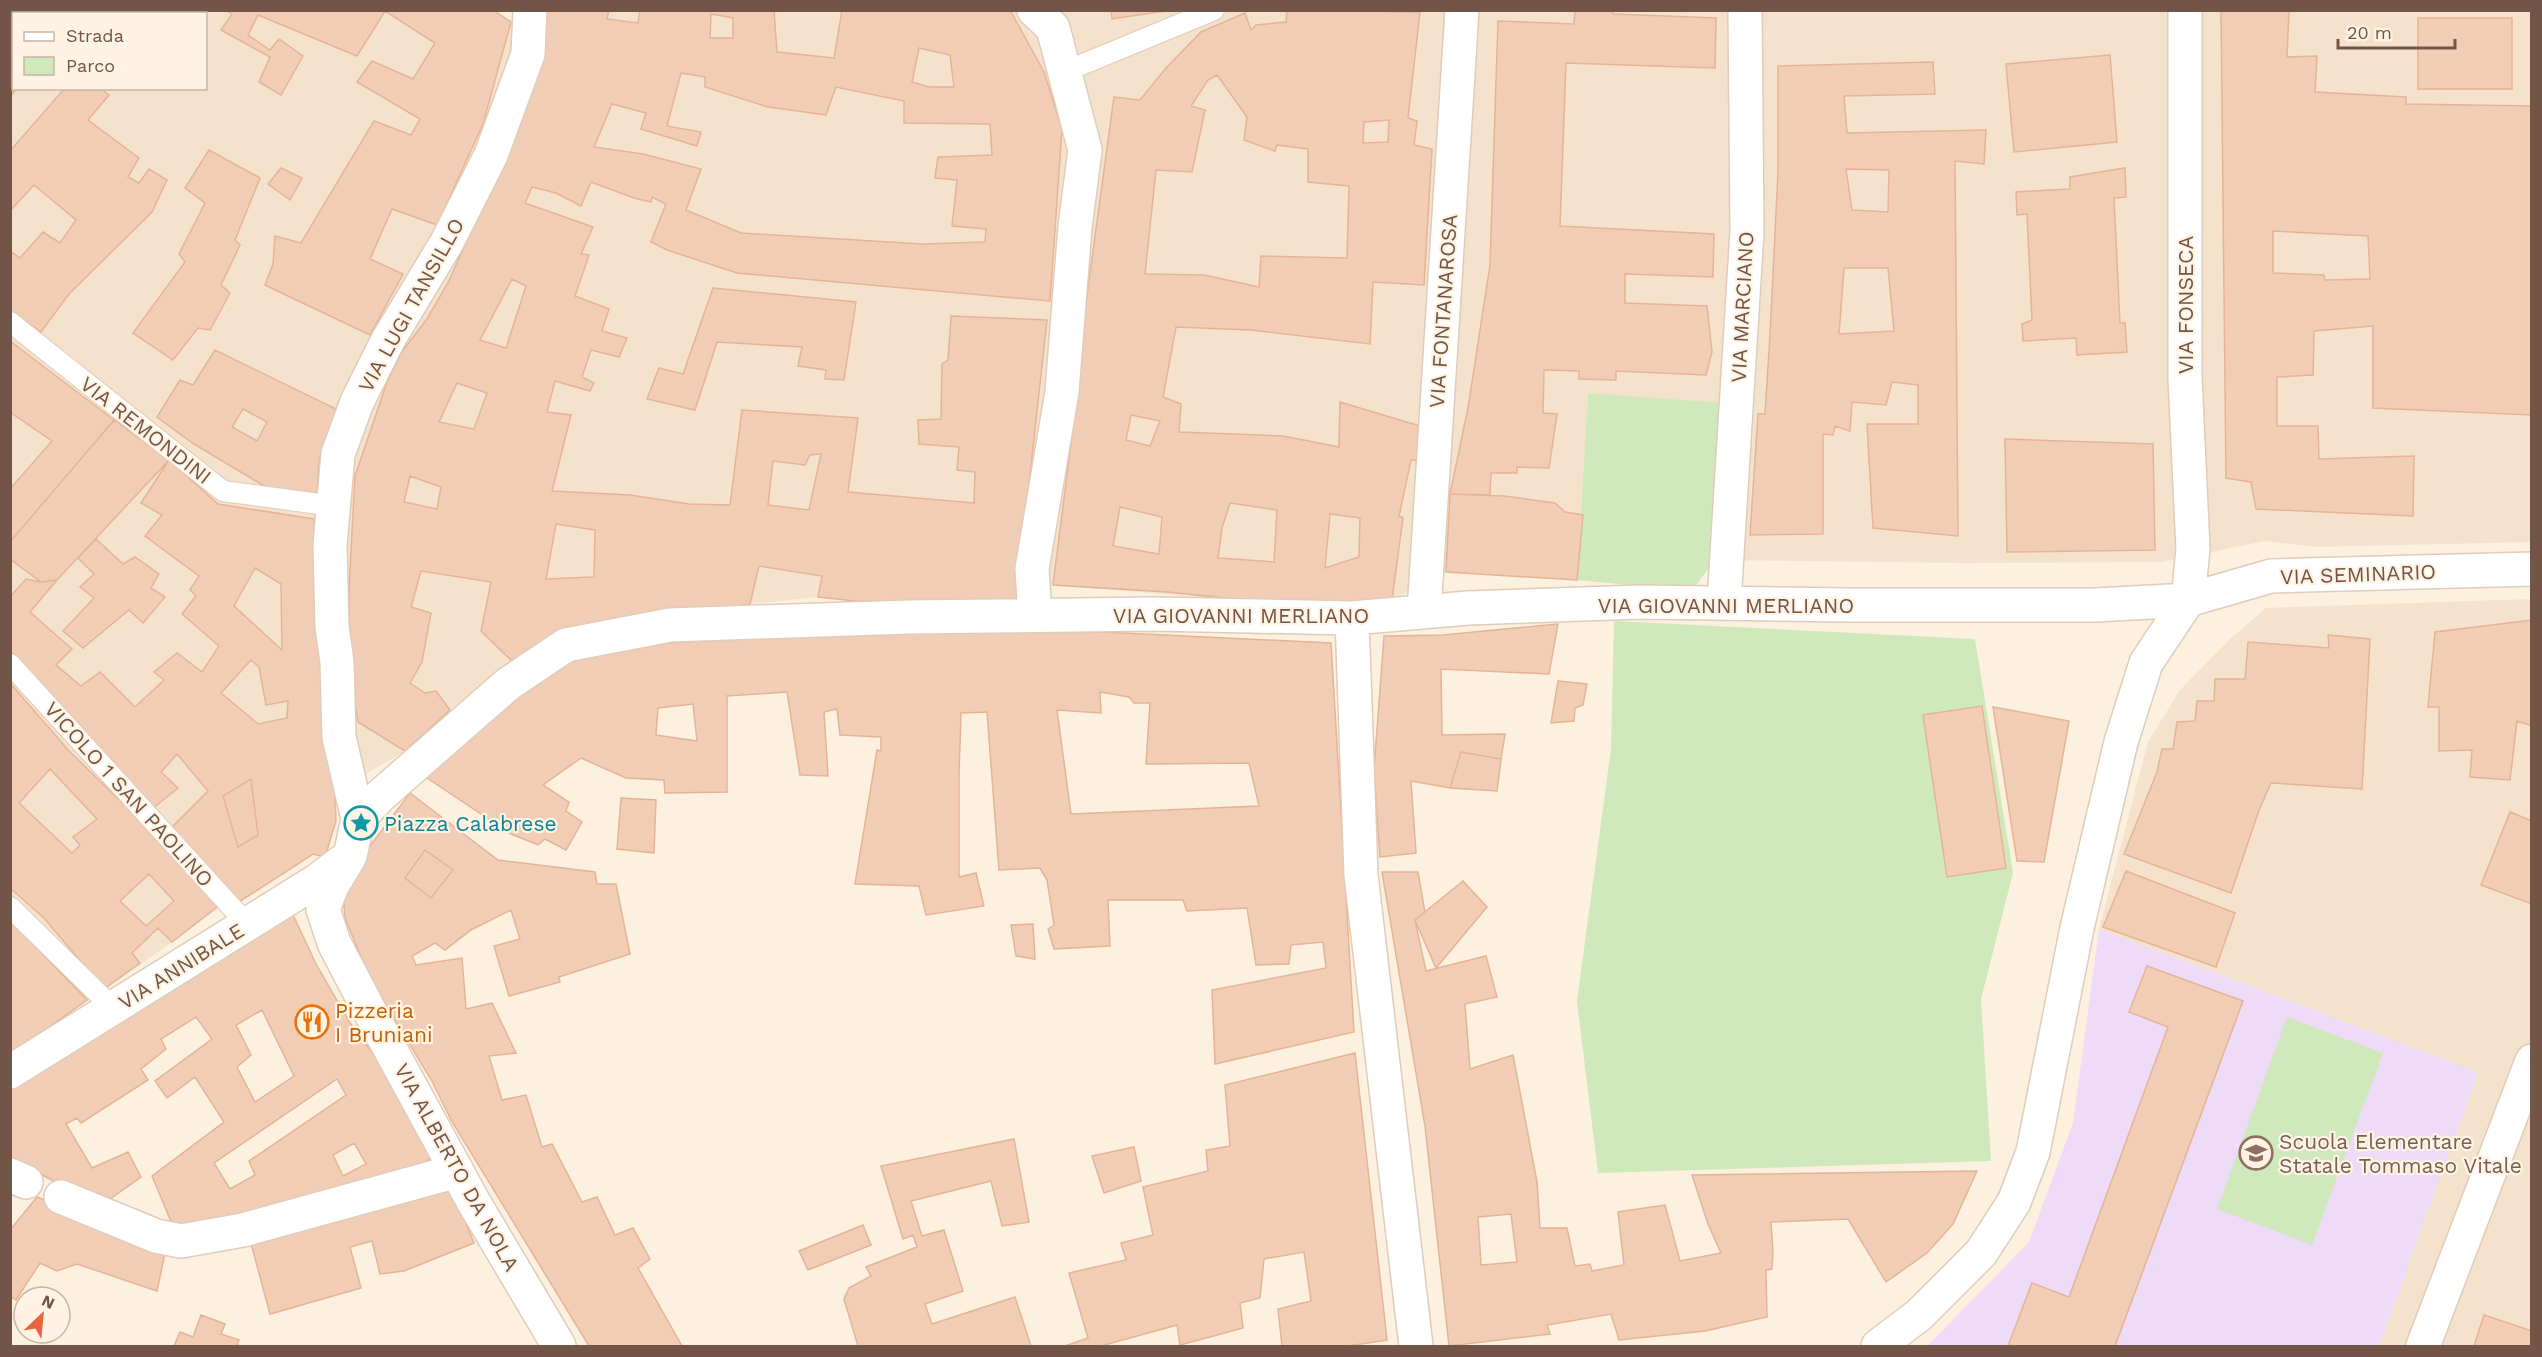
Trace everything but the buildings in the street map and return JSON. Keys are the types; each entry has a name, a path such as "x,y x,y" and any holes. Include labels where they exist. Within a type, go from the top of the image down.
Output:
{"street":[{"name":"VIA LUGI TANSILLO","path":"350,856 358,819 339,737 337,662 331,603 330,545 338,454 357,402 388,340 447,242 491,155 528,54 530,10"},
{"name":"VIA FONTANAROSA","path":"1424,612 1462,10"},
{"name":"VIA MARCIANO","path":"1724,602 1747,231 1745,10"},
{"name":"VIA FONSECA","path":"2185,10 2185,378 2193,549 2188,600"},
{"path":"1035,615 1032,569 1062,392 1075,226 1085,150 1053,28 1042,13"},
{"name":"VIA SEMINARIO","path":"2188,600 2271,576 2532,569"},
{"path":"1878,1347 1919,1315 1981,1253 2014,1202 2033,1152 2077,928 2121,742 2146,663 2188,600"},
{"name":"VIA GIOVANNI MERLIANO","path":"358,819 380,796 508,684 566,645 670,625 1035,615 1155,614 1352,618 1503,607 1724,602 1846,605 2096,605 2188,600"},
{"path":"1352,618 1361,875 1416,1347"},
{"name":"VIA ANNIBALE","path":"10,1072 318,880 350,856"},
{"name":"VIA ALBERTO DA NOLA","path":"350,856 332,886 323,909 334,943 457,1171 559,1347"},
{"path":"2423,1347 2532,1061"},
{"path":"61,1197 156,1236 181,1241 243,1230 457,1171"}],"lane":[{"path":"1064,72 1214,10"},
{"name":"VIA REMONDINI","path":"10,322 223,491 333,506"},
{"name":"VICOLO 1 SAN PAOLINO","path":"10,664 247,924"},
{"path":"10,907 113,1008"}],"shaded area":[{"path":"547,10 2531,11 2531,542 2316,547 2265,541 2162,562 1964,563 1715,560 1588,393 1577,580 1446,572 1392,600 1295,605 1053,585 1016,602 855,601 818,597 605,623 513,662 450,710 405,751 335,792 336,821 325,857 313,854 239,902 220,905 172,942 11,1055 11,11 493,11 542,36"},
{"path":"2531,599 2531,1346 2379,1346 2478,1072 2099,929 2148,742 2180,690 2229,640 2266,608"},
{"name":"Scuola Elementare Statale Tommaso Vitale","path":"2099,929 2478,1072 2379,1346 1927,1346 2029,1242 2073,1123"}],"green space":[{"path":"1588,393 1724,403 1715,560 1692,591 1577,580"},
{"path":"1614,621 1975,639 2013,873 1981,999 1991,1161 1598,1173 1577,1001 1611,749"},
{"path":"2287,1017 2383,1053 2312,1245 2217,1209"}],"place":[{"name":"Piazza Calabrese","path":"361,823"},
{"name":"Pizzeria I Bruniani","path":"312,1022"},
{"name":"Scuola Elementare Statale Tommaso Vitale","path":"2256,1153"}]}
